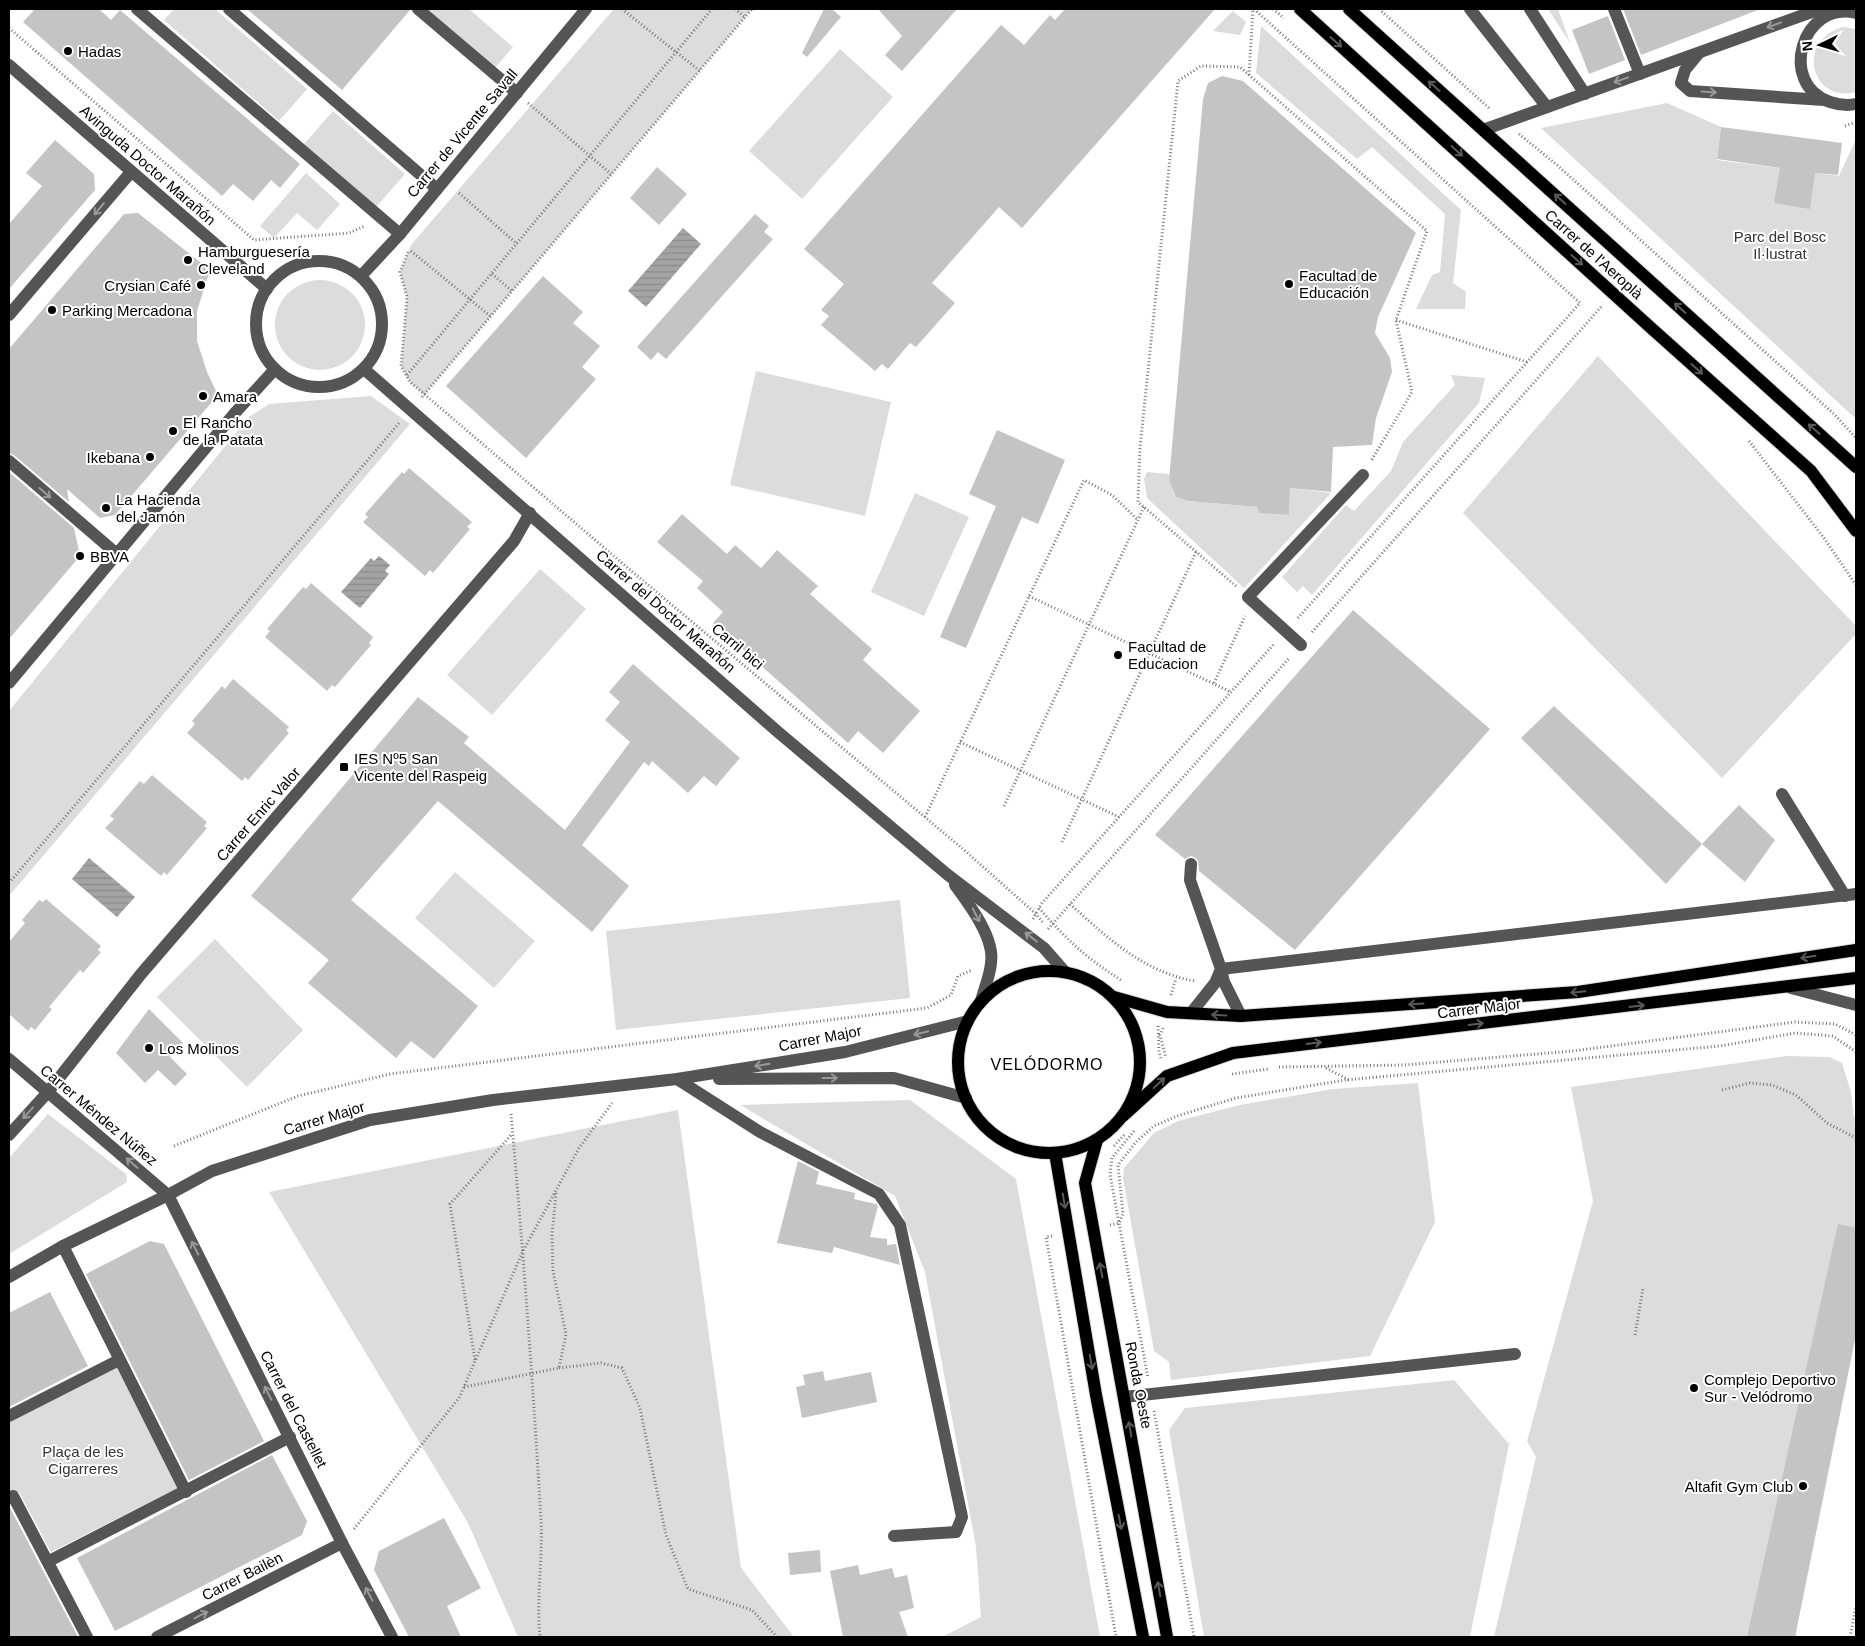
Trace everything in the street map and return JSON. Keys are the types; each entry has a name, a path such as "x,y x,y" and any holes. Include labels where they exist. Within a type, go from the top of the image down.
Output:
{"main road":[{"name":"Carrer de l'Aeroplà","path":"1300,9 1811,471 1856,531"},
{"name":"Carrer de l'Aeroplà","path":"1349,9 1854,465"},
{"name":"Carrer Major","path":"1114,997 1167,1012 1241,1016 1578,992 1856,950"},
{"path":"1097,1140 1072,1151 1044,1154 1013,1146 988,1130 966,1098 958,1071 960,1043 968,1021 981,1001 1007,981 1040,971 1065,972 1080,976 1114,997 1133,1025 1140,1052 1138,1085 1123,1116"},
{"name":"Carrer Major","path":"1097,1140 1166,1076 1233,1053 1791,988 1856,978"},
{"name":"Ronda Oeste","path":"1097,1140 1085,1183 1167,1637"},
{"path":"1055,1154 1099,1413 1143,1637"}],"street":[{"path":"138,9 400,234"},
{"path":"229,9 437,189"},
{"path":"418,9 517,93"},
{"name":"Carrer de Vicente Savall","path":"361,276 400,234 586,9"},
{"path":"1470,9 1547,107"},
{"path":"1530,9 1584,94"},
{"path":"1614,9 1640,74"},
{"path":"1484,130 1820,9"},
{"path":"1824,100 1806,83 1800,67 1801,43 1810,27 1820,19 1835,12 1856,13"},
{"path":"1700,53 1685,70 1682,83 1690,91 1824,100 1838,105 1856,104"},
{"name":"Avinguda Doctor Marañón","path":"9,65 267,289"},
{"path":"9,315 130,172"},
{"path":"319,260 343,265 361,276 378,300 382,333 377,351 364,369 351,380 329,387 303,386 275,369 261,347 256,328 260,304 267,289 281,274 296,266 319,260"},
{"path":"9,683 234,414 275,369"},
{"name":"Carrer del Doctor Marañón","path":"364,369 409,411 530,513 778,732 948,875"},
{"path":"9,461 118,555"},
{"path":"1301,645 1250,599 1362,475"},
{"name":"Carrer Enric Valor","path":"9,1135 48,1092 141,974 514,541 530,513"},
{"path":"1220,969 1851,895 1782,794"},
{"path":"1191,864 1190,880 1224,982 1241,1016"},
{"path":"948,875 1028,935 1065,972"},
{"path":"948,875 975,912 990,947 992,962 981,1001"},
{"path":"1191,1014 1215,982 1220,969"},
{"path":"1791,988 1856,1006"},
{"name":"Carrer Major","path":"9,1277 62,1246 168,1195 212,1171 370,1120 509,1098 677,1079 844,1052 968,1021"},
{"name":"Carrer Méndez Núñez","path":"9,1060 168,1195"},
{"name":"Carrer Major","path":"677,1079 894,1078 966,1098"},
{"path":"677,1079 760,1132 879,1194 900,1225 962,1517 956,1532 894,1536"},
{"name":"Carrer del Castellet","path":"168,1195 342,1544 392,1637"},
{"path":"62,1246 186,1492"},
{"path":"1124,1396 1515,1354"},
{"path":"9,1416 119,1360"},
{"path":"49,1561 290,1437"},
{"path":"9,1498 13,1496 49,1561 87,1637"},
{"name":"Carrer Bailèn","path":"157,1637 342,1544"}],"path":[{"path":"622,9 700,71"},
{"path":"400,234 411,246 400,272 406,297 401,366 407,375 712,9"},
{"path":"735,9 745,17"},
{"path":"9,883 752,9"},
{"path":"1249,75 1253,9"},
{"path":"1028,935 1042,903 1580,302 1253,9"},
{"path":"1273,9 1288,22"},
{"path":"1379,9 1504,122 1557,165 1828,408 1856,438"},
{"path":"9,28 254,240 299,235 348,234 381,218"},
{"path":"1214,683 1250,599 1138,502 1140,448 1178,81 1201,66 1240,67 1427,231 1396,320 1412,392 1362,475"},
{"path":"517,93 611,174"},
{"path":"459,194 517,244"},
{"path":"411,251 490,316"},
{"path":"492,274 512,291"},
{"path":"1596,299 1610,312"},
{"path":"1028,935 1048,930 1603,306"},
{"path":"1396,320 1527,362"},
{"name":"Carril bici","path":"407,375 410,382 424,394 925,817 1036,914 1048,930"},
{"path":"1745,436 1824,538 1856,585"},
{"path":"925,817 1084,480 1112,495 1138,520"},
{"path":"1004,806 1144,507"},
{"path":"1062,842 1196,552"},
{"path":"1028,596 1231,692"},
{"path":"960,742 1120,817"},
{"path":"174,1146 298,1096 390,1074 927,1008 951,995 958,976 992,962"},
{"path":"1176,978 1160,1035 1164,1055 1179,1072"},
{"path":"1230,1074 1279,1067 1404,1064 1573,1051 1795,1022 1836,1024 1856,1035"},
{"path":"1119,1223 1123,1214 1118,1164 1136,1142 1154,1126 1177,1116 1236,1098 1349,1080 1720,1046 1796,1033 1833,1036 1856,1052"},
{"path":"1309,1062 1324,1066 1349,1080"},
{"path":"1722,1090 1750,1083 1772,1086 1796,1095 1827,1123 1856,1138"},
{"path":"342,1544 459,1398 523,1251 579,1148 626,1085"},
{"path":"509,1098 523,1251 542,1537 538,1620 540,1637"},
{"path":"1109,1151 1134,1127 1112,1158 1110,1175 1194,1637"},
{"path":"475,1361 450,1204 512,1133"},
{"path":"556,1191 552,1235 553,1272 566,1334 560,1368"},
{"path":"1110,1216 1112,1224"},
{"path":"1635,1335 1642,1288"},
{"path":"464,1387 532,1372 560,1368 602,1364 622,1368 640,1408 666,1535 688,1589 752,1610 777,1637"},
{"path":"1850,1637 1856,1606"}],"green space":[{"path":"174,9 215,9 307,89 279,121 164,20"},
{"path":"426,9 469,9 513,47 495,68"},
{"path":"614,9 752,9 424,395 410,382 401,366 407,297 400,272 411,245"},
{"path":"1548,9 1558,9 1570,43"},
{"path":"1233,11 1246,22 1240,35 1213,31"},
{"path":"1261,26 1461,210 1453,283 1466,292 1465,309 1416,309 1432,275 1440,272 1445,214 1372,147 1357,159 1256,73"},
{"path":"1843,27 1856,29 1856,92 1841,93 1828,89 1819,80 1815,69 1814,56 1818,44 1828,34"},
{"path":"840,49 893,97 802,199 749,151"},
{"name":"Parc del Bosc Il·lustrat","path":"1667,103 1721,127 1717,160 1839,176 1856,139 1856,419 1541,128"},
{"path":"333,111 405,174 376,207 304,144"},
{"path":"306,173 340,204 317,230 297,213 274,238 260,226"},
{"path":"320,280 337,283 352,293 362,308 365,325 362,342 352,357 337,367 320,370 303,367 288,357 278,342 275,325 278,308 288,293 303,283"},
{"path":"1598,356 1856,626 1856,634 1722,778 1463,513"},
{"path":"756,371 891,402 865,516 730,485"},
{"path":"1451,375 1485,378 1479,403 1312,595 1303,586 1297,592 1282,577 1346,505 1354,511 1391,471 1403,442 1455,385"},
{"path":"371,396 410,424 9,896 9,711 249,417 269,404"},
{"path":"1147,472 1169,474 1169,480 1176,497 1188,501 1257,507 1259,513 1289,515 1290,488 1331,493 1244,588 1147,498 1144,479"},
{"path":"915,493 969,517 924,616 871,592"},
{"path":"540,569 586,609 492,715 447,675"},
{"path":"455,872 535,941 494,988 415,918"},
{"path":"900,900 910,998 616,1030 606,931"},
{"path":"215,939 303,1030 247,1087 157,997"},
{"name":"Complejo Deportivo Sur - Velódromo","path":"1787,1056 1829,1057 1842,1063 1851,1092 1854,1117 1856,1118 1856,1334 1795,1637 1494,1637 1536,1457 1527,1441 1593,1201 1571,1087"},
{"path":"1418,1083 1435,1222 1370,1356 1171,1380 1169,1362 1154,1351 1123,1178 1124,1168 1154,1133 1178,1121 1240,1105 1333,1089"},
{"path":"910,1100 1016,1179 1100,1637 942,1637 981,1617 976,1547 925,1272 895,1196 740,1105"},
{"path":"678,1110 741,1568 794,1637 518,1637 468,1523 269,1192"},
{"path":"48,1114 126,1174 127,1182 9,1254 9,1158"},
{"name":"Plaça de les Cigarreres","path":"116,1366 178,1488 51,1552 19,1492 9,1497 9,1421"},
{"path":"1454,1380 1509,1444 1470,1637 1204,1637 1169,1430 1185,1408"}],"shaded area":[{"path":"683,228 701,244 646,307 628,291"},
{"path":"379,556 390,565 385,571 389,574 360,608 341,592 371,558 374,561"},
{"path":"89,858 135,897 117,917 72,879"}],"building":[{"path":"35,9 99,9 111,20 120,10 300,164 280,188 271,180 253,201 233,184 222,196 23,22"},
{"path":"247,9 410,9 410,10 342,90"},
{"path":"824,9 832,9 841,17 807,57 802,53"},
{"path":"878,9 957,9 902,71 885,55 902,36"},
{"path":"1065,9 1215,9 1022,228 999,207 932,283 955,303 916,347 910,343 888,369 882,364 875,371 821,325 829,316 821,310 844,284 804,249 1001,25 1024,45 1050,15 1055,20"},
{"path":"1623,9 1757,9 1758,10 1641,55"},
{"path":"1608,16 1625,60 1589,74 1572,30"},
{"name":"Facultad de Educación","path":"1222,76 1243,81 1416,233 1378,317 1375,333 1390,358 1392,372 1376,418 1372,445 1333,447 1331,492 1290,488 1289,515 1259,513 1257,507 1188,501 1176,497 1169,480 1203,99 1208,83"},
{"path":"1721,127 1842,143 1838,175 1815,173 1810,209 1774,203 1780,168 1717,159"},
{"path":"55,140 94,174 95,190 9,289 9,224 42,186 26,173"},
{"path":"657,167 687,194 659,225 630,198"},
{"path":"138,213 210,270 197,311 197,341 207,372 218,395 115,515 100,518 67,489 69,502 14,455 9,453 9,349 124,214"},
{"path":"755,214 769,226 764,232 773,239 666,359 658,352 651,360 637,347"},
{"path":"543,276 583,312 573,323 600,346 582,367 596,379 526,458 446,386"},
{"path":"997,430 1065,460 1038,524 1022,517 966,648 940,637 996,506 969,494"},
{"path":"409,468 472,522 467,527 470,529 433,573 430,570 425,576 363,522 368,517 365,514 402,472 404,474"},
{"path":"9,472 74,528 80,556 9,639"},
{"path":"682,514 727,554 735,545 761,568 777,550 818,586 810,594 872,649 863,660 920,711 883,753 858,731 848,743 713,623 723,612 697,588 703,581 657,542"},
{"path":"311,583 373,637 369,643 371,645 335,687 332,685 327,691 265,637 270,631 267,629 303,587 306,589"},
{"path":"1353,610 1490,729 1295,950 1199,871 1196,858 1191,856 1185,859 1155,835"},
{"path":"633,664 740,758 716,786 704,776 688,793 652,761 649,766 644,762 582,845 629,886 592,932 438,801 351,900 478,1006 434,1059 411,1041 396,1058 308,983 329,960 251,896 418,697 469,737 464,743 565,830 630,742 605,720 620,702 609,692"},
{"path":"233,679 289,727 286,730 289,733 248,780 245,777 242,781 187,733 195,724 192,721 222,686 225,689"},
{"path":"1554,706 1702,844 1666,884 1521,738"},
{"path":"152,775 207,822 204,826 207,828 167,875 164,872 161,876 105,828 114,819 110,816 140,781 144,784"},
{"path":"1739,805 1775,840 1745,882 1702,844"},
{"path":"46,899 101,946 98,950 101,952 83,973 80,970 49,1007 52,1009 35,1030 31,1027 28,1031 9,1014 9,942 25,923 22,920 39,900 43,902"},
{"name":"Los Molinos","path":"149,1009 183,1043 170,1057 187,1074 175,1086 158,1070 145,1083 116,1053"},
{"path":"798,1161 819,1172 816,1184 855,1193 854,1199 878,1206 870,1237 887,1239 887,1245 896,1244 900,1265 834,1247 832,1253 777,1243"},
{"name":"Altafit Gym Club","path":"1838,1224 1856,1228 1856,1334 1795,1637 1747,1637"},
{"path":"150,1241 164,1244 264,1441 189,1480 86,1274"},
{"path":"50,1292 88,1366 9,1407 9,1313"},
{"path":"823,1371 825,1381 871,1372 877,1402 802,1418 796,1387 805,1385 803,1375"},
{"path":"272,1455 307,1521 302,1535 115,1631 77,1558"},
{"path":"9,1506 78,1637 9,1637"},
{"path":"444,1518 481,1588 447,1606 461,1637 409,1637 374,1570 379,1551"},
{"path":"820,1550 821,1572 790,1575 788,1553"},
{"path":"858,1565 860,1575 892,1568 895,1578 907,1575 914,1608 899,1612 908,1637 843,1637 830,1571"}],"place":[{"name":"Hadas","path":"68,51"},
{"name":"Hamburguesería Cleveland","path":"188,260"},
{"name":"Facultad de Educación","path":"1289,284"},
{"name":"Crysian Café","path":"201,285"},
{"name":"Parking Mercadona","path":"52,310"},
{"name":"Amara","path":"203,396"},
{"name":"El Rancho de la Patata","path":"173,431"},
{"name":"Ikebana","path":"150,457"},
{"name":"La Hacienda del Jamón","path":"106,508"},
{"name":"BBVA","path":"80,556"},
{"name":"Facultad de Educacion","path":"1118,655"},
{"name":"IES Nº5 San Vicente del Raspeig","path":"344,767"},
{"name":"Los Molinos","path":"149,1048"},
{"name":"Complejo Deportivo Sur - Velódromo","path":"1694,1388"},
{"name":"Altafit Gym Club","path":"1803,1486"}],"district":[{"name":"VELÓDORMO","path":"1047,1064"}]}
